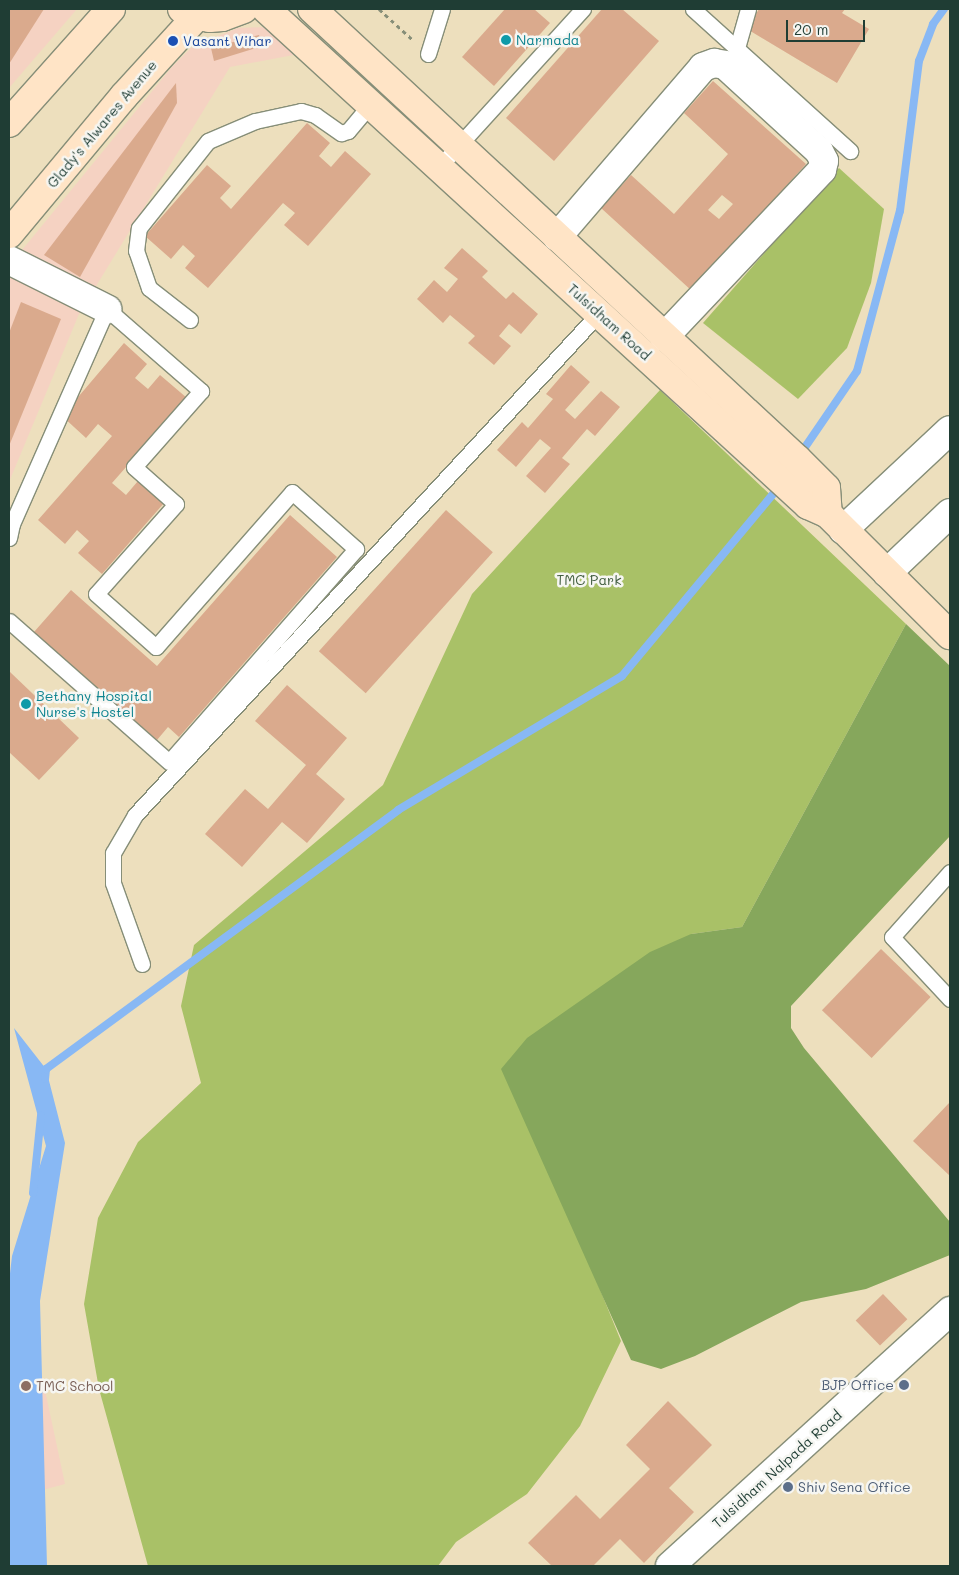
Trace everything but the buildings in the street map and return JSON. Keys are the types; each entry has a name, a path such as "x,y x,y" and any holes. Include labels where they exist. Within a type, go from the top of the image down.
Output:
{"street":[{"path":"9,123 111,9"},
{"path":"189,12 222,17 244,9"},
{"name":"Tulsidham Road","path":"266,9 599,312 660,345 788,468 808,505 836,522 950,635"},
{"path":"312,9 558,237 660,345 822,170 824,161 820,151 725,65 714,63 703,67 558,237"},
{"name":"Glady's Alwares Avenue","path":"9,234 124,96 189,12"},
{"path":"9,260 107,309"},
{"path":"836,522 950,430"},
{"path":"887,573 950,513"},
{"name":"Tulsidham Nalpada Road","path":"670,1566 950,1311"}],"lane":[{"path":"428,54 442,9"},
{"path":"693,9 850,151"},
{"path":"737,48 748,9"},
{"path":"439,167 576,12"},
{"path":"190,320 149,288 136,251 139,228 208,141 255,121 302,111 315,115 341,133 348,131 371,104"},
{"path":"9,538 12,524 107,309 201,391 134,467 176,504 96,594 156,647 292,492 369,561"},
{"path":"142,964 113,883 113,853 135,815 599,312"},
{"path":"9,621 169,762 356,549"},
{"path":"950,872 892,937 950,999"}],"path":[{"path":"379,9 428,54"}],"shaded area":[{"path":"9,9 77,9 9,88"},
{"path":"265,27 304,53 230,67 79,314 9,482 9,272 18,255 172,67 193,46 238,28"},
{"name":"TMC School","path":"23,1287 65,1484 9,1499"}],"green space":[{"path":"839,168 884,209 871,283 847,348 798,399 703,323"},
{"name":"TMC Park","path":"660,390 906,624 742,927 691,934 590,1265 621,1341 580,1426 527,1494 456,1542 438,1566 148,1566 99,1389 84,1304 98,1218 138,1142 201,1083 181,1006 194,945 383,785 472,594"},
{"path":"906,624 950,666 950,836 791,1006 791,1028 804,1048 950,1222 950,1255 866,1289 801,1302 695,1356 661,1369 631,1360 501,1069 527,1038 650,952 691,934 742,927"}],"water":[{"path":"14,1028 46,1069 65,1143 40,1301 47,1566 9,1566 9,1282 12,1256 46,1146"}],"waterway":[{"path":"799,456 857,371 900,211 919,61 933,24 944,9"},
{"path":"45,1079 46,1069 398,810 622,676 774,493"},
{"path":"33,1193 41,1115"}],"place":[{"name":"Narmada","path":"506,40"},
{"name":"Vasant Vihar","path":"173,41"},
{"name":"Bethany Hospital Nurse's Hostel","path":"26,704"},
{"name":"BJP Office","path":"904,1385"},
{"name":"TMC School","path":"26,1386"},
{"name":"Shiv Sena Office","path":"788,1487"}]}
